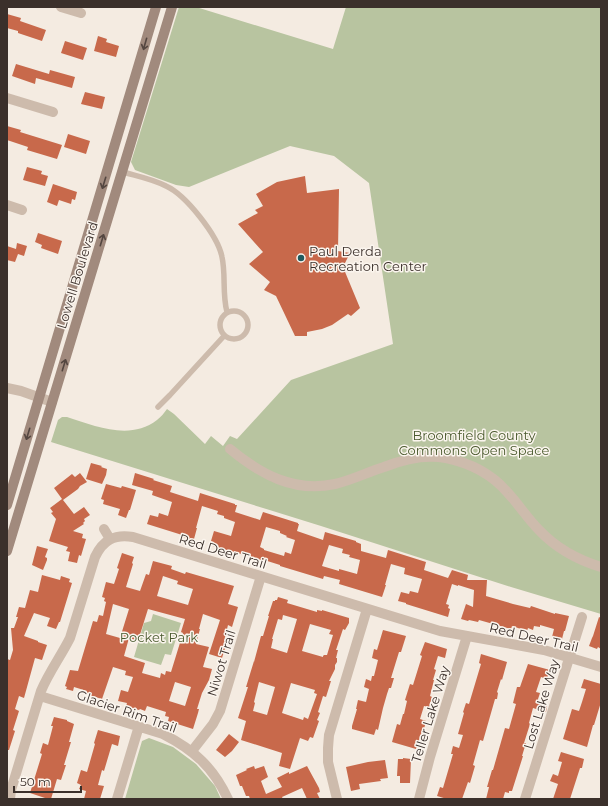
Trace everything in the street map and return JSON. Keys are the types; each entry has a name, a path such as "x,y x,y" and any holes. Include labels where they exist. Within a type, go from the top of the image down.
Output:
{"main road":[{"name":"Lowell Boulevard","path":"7,505 156,7"},
{"name":"Lowell Boulevard","path":"7,551 172,7"},
{"path":"122,172 118,171 114,162 125,125 127,104"}],"street":[{"path":"61,7 81,13"},
{"path":"7,98 53,112"},
{"path":"7,205 22,210"},
{"path":"7,388 40,397 52,402"},
{"path":"230,449 249,464 266,474 286,482 307,486 325,486 336,484 395,463 417,458 440,457 464,463 478,468 499,483 538,529 553,543 577,558 601,567"},
{"path":"10,799 46,678 70,638 98,550 110,539 104,530"},
{"name":"Red Deer Trail","path":"110,539 116,536 133,537 440,631 544,650 601,667"},
{"name":"Niwot Trail","path":"192,751 213,724 220,712 261,576"},
{"path":"337,799 328,762 329,735 368,609"},
{"name":"Lost Lake Way","path":"525,799 582,617"},
{"name":"Teller Lake Way","path":"419,799 467,636"},
{"name":"Glacier Rim Trail","path":"40,696 139,726 178,741 204,762 223,787 228,799"},
{"path":"117,799 139,726"}],"lane":[{"path":"122,172 168,186 181,196 203,222 220,248 225,273 224,300 227,312"},
{"path":"236,310 244,315 248,323 248,328 244,336 238,339 233,339 224,336 221,332 220,323 224,315 227,312 236,310"},
{"path":"158,407 224,336"}],"green space":[{"name":"Broomfield County Commons Open Space","path":"179,7 196,7 333,49 346,7 601,7 601,614 51,442 58,420 62,417 67,417 112,430 124,431 135,430 147,426 158,419 167,409 205,444 211,436 223,446 230,436 237,439 291,380 393,344 369,183 334,156 290,146 189,187 176,185 135,170 131,162"},
{"name":"Pocket Park","path":"153,614 181,623 171,655 165,654 161,665 134,657 144,623 151,621"},
{"path":"149,738 173,747 196,764 215,786 221,799 125,799 142,741"}],"building":[{"path":"7,14 21,18 20,21 46,30 42,41 7,28"},
{"path":"98,36 107,39 106,42 119,46 116,57 94,51"},
{"path":"65,41 87,48 83,60 61,53"},
{"path":"16,64 49,74 50,70 75,77 72,88 36,78 35,84 12,76"},
{"path":"85,92 105,97 102,109 81,104"},
{"path":"7,126 21,130 20,132 62,145 57,159 27,150 28,147 7,140"},
{"path":"68,134 90,141 86,154 64,147"},
{"path":"27,167 42,171 41,174 48,176 45,186 23,180"},
{"name":"Paul Derda Recreation Center","path":"305,176 307,193 339,189 338,251 350,253 343,267 360,308 351,316 348,314 332,325 307,332 307,336 295,336 276,296 264,290 270,282 249,264 263,252 238,224 258,213 255,210 263,206 256,194 277,182"},
{"path":"53,184 77,192 75,200 72,199 71,204 59,200 57,206 47,202"},
{"path":"38,233 62,241 58,254 41,248 42,245 35,242"},
{"path":"17,243 27,246 24,256 18,254 15,262 7,260 7,246 16,249"},
{"path":"91,463 107,469 102,484 86,479"},
{"path":"80,473 87,482 63,500 74,514 84,507 90,515 84,519 84,524 73,531 83,534 82,538 86,539 81,556 79,555 77,563 68,561 70,552 66,551 68,547 49,541 56,519 51,513 53,512 50,508 62,499 54,488 72,474 75,477"},
{"path":"135,473 172,486 170,492 198,501 200,493 235,504 237,505 235,512 260,520 263,512 298,523 297,531 323,540 325,532 356,541 361,544 361,551 386,558 388,550 426,562 424,570 448,578 452,570 468,575 467,580 487,580 486,596 513,604 530,608 531,606 555,614 569,616 565,631 562,639 552,637 554,629 540,625 540,627 534,626 533,630 528,628 527,631 512,626 511,629 479,620 478,622 461,619 466,604 473,607 474,590 458,585 452,584 446,604 449,605 448,608 450,609 448,617 398,601 401,592 409,594 410,591 418,593 422,579 404,574 405,568 391,564 382,597 339,584 340,580 324,576 323,579 261,559 213,546 214,542 211,541 214,531 231,536 235,522 217,514 218,511 202,506 194,539 183,537 184,536 179,534 147,524 150,515 158,517 159,513 168,516 172,502 152,495 153,491 132,485","holes":["266,527 280,531 280,533 287,536 286,537 295,540 291,554 285,552 284,556 264,550 260,547","329,545 343,549 342,553 360,560 357,574 322,566"]},
{"path":"106,484 136,490 126,518 118,515 120,509 103,504 104,500 101,499"},
{"path":"37,546 48,549 45,557 47,560 43,570 32,565"},
{"path":"122,553 134,557 126,587 140,591 146,574 149,575 153,561 172,566 171,569 185,574 186,572 234,586 228,604 238,607 232,627 228,625 224,641 227,642 222,658 209,654 220,620 203,614 196,644 209,647 203,667 212,669 209,680 202,693 193,729 168,721 169,717 165,716 166,712 147,706 145,711 139,710 126,706 127,703 118,701 121,690 128,692 133,677 125,675 126,671 113,667 102,699 86,694 87,691 74,687 73,691 66,689 67,687 65,686 70,670 78,671 93,621 97,622 99,615 103,616 106,602 104,601 105,598 102,597 106,582 114,584 119,569 117,568","holes":["163,576 178,581 177,584 193,589 188,605 157,596","113,604 129,609 120,638 106,634","148,609 185,619 181,632 183,633 171,672 166,671 165,675 161,673 160,678 142,673 145,663 124,656 129,638 138,641","175,682 191,687 185,706 169,701"]},
{"path":"42,575 60,580 61,576 70,579 69,582 72,583 60,622 56,629 47,626 50,618 34,613 24,636 47,645 42,660 35,658 24,698 19,696 15,709 19,711 13,730 15,731 9,750 7,750 7,659 10,660 13,650 11,628 14,628 18,617 16,617 19,607 25,608 30,590 38,592"},
{"path":"278,597 288,600 287,603 317,612 317,610 322,610 349,618 349,623 345,630 343,629 336,650 338,650 336,658 337,662 329,681 331,681 326,697 323,696 318,712 320,713 317,720 319,721 313,738 310,737 308,741 300,738 290,769 279,766 282,753 241,740 246,721 238,718 248,687 246,687 261,636 263,636 273,601 277,600","holes":["283,615 297,619 287,653 271,648 278,619 282,620","310,624 331,630 329,634 333,635 327,655 323,655 323,657 302,651","259,682 275,687 267,715 253,711","291,683 315,690 314,693 317,694 308,719 304,717 303,720 282,713"]},
{"path":"599,617 601,618 601,649 598,647 597,649 589,646"},
{"path":"383,630 406,636 401,652 399,652 391,678 394,678 391,688 389,688 387,694 378,730 376,729 374,735 352,729 352,726 358,700 366,702 369,689 364,687 366,679 371,681 372,676 374,676 378,660 372,658 374,649 377,650"},
{"path":"425,642 447,649 445,658 438,656 434,669 436,670 430,696 432,697 429,707 424,706 420,719 426,721 416,749 392,742 397,724 400,725 404,714 407,701 405,700 410,684 413,685 422,656 420,655"},
{"path":"481,654 507,662 483,741 480,740 470,783 468,782 462,799 447,799 437,796 440,787 443,788 453,754 451,754 453,746 459,748 463,735 458,734 463,712 466,703 469,704 481,664 479,663"},
{"path":"528,664 550,670 547,679 541,677 536,692 540,693 537,702 547,706 546,712 533,708 524,743 526,743 523,756 512,791 509,791 509,793 505,792 503,799 486,799 489,787 487,787 505,728 509,729 516,704 513,703 517,687 520,687"},
{"path":"584,679 601,684 601,702 587,747 563,739 572,709 579,711 586,689 581,688"},
{"path":"54,717 67,720 74,724 69,742 71,742 64,765 66,765 61,780 57,779 51,799 48,799 30,793 42,754 40,753 43,743 48,745"},
{"path":"98,730 120,736 118,746 112,744 104,771 102,770 98,785 104,786 100,799 84,799 86,791 79,789 81,785 77,783 81,770 87,772"},
{"path":"229,734 239,742 225,757 216,750"},
{"path":"561,752 584,759 570,799 553,799 558,784 550,781 553,774 558,776 562,762 558,761"},
{"path":"398,759 411,759 410,783 400,783 400,776 397,776"},
{"path":"385,760 388,778 380,779 381,781 359,784 360,789 351,791 346,767"},
{"path":"254,766 255,769 264,766 268,777 261,781 266,794 282,787 277,778 307,766 319,788 320,792 317,793 320,799 307,799 302,788 282,797 283,799 250,799 249,796 246,796 242,786 240,786 236,775"}],"place":[{"name":"Paul Derda Recreation Center","path":"301,258"}]}
